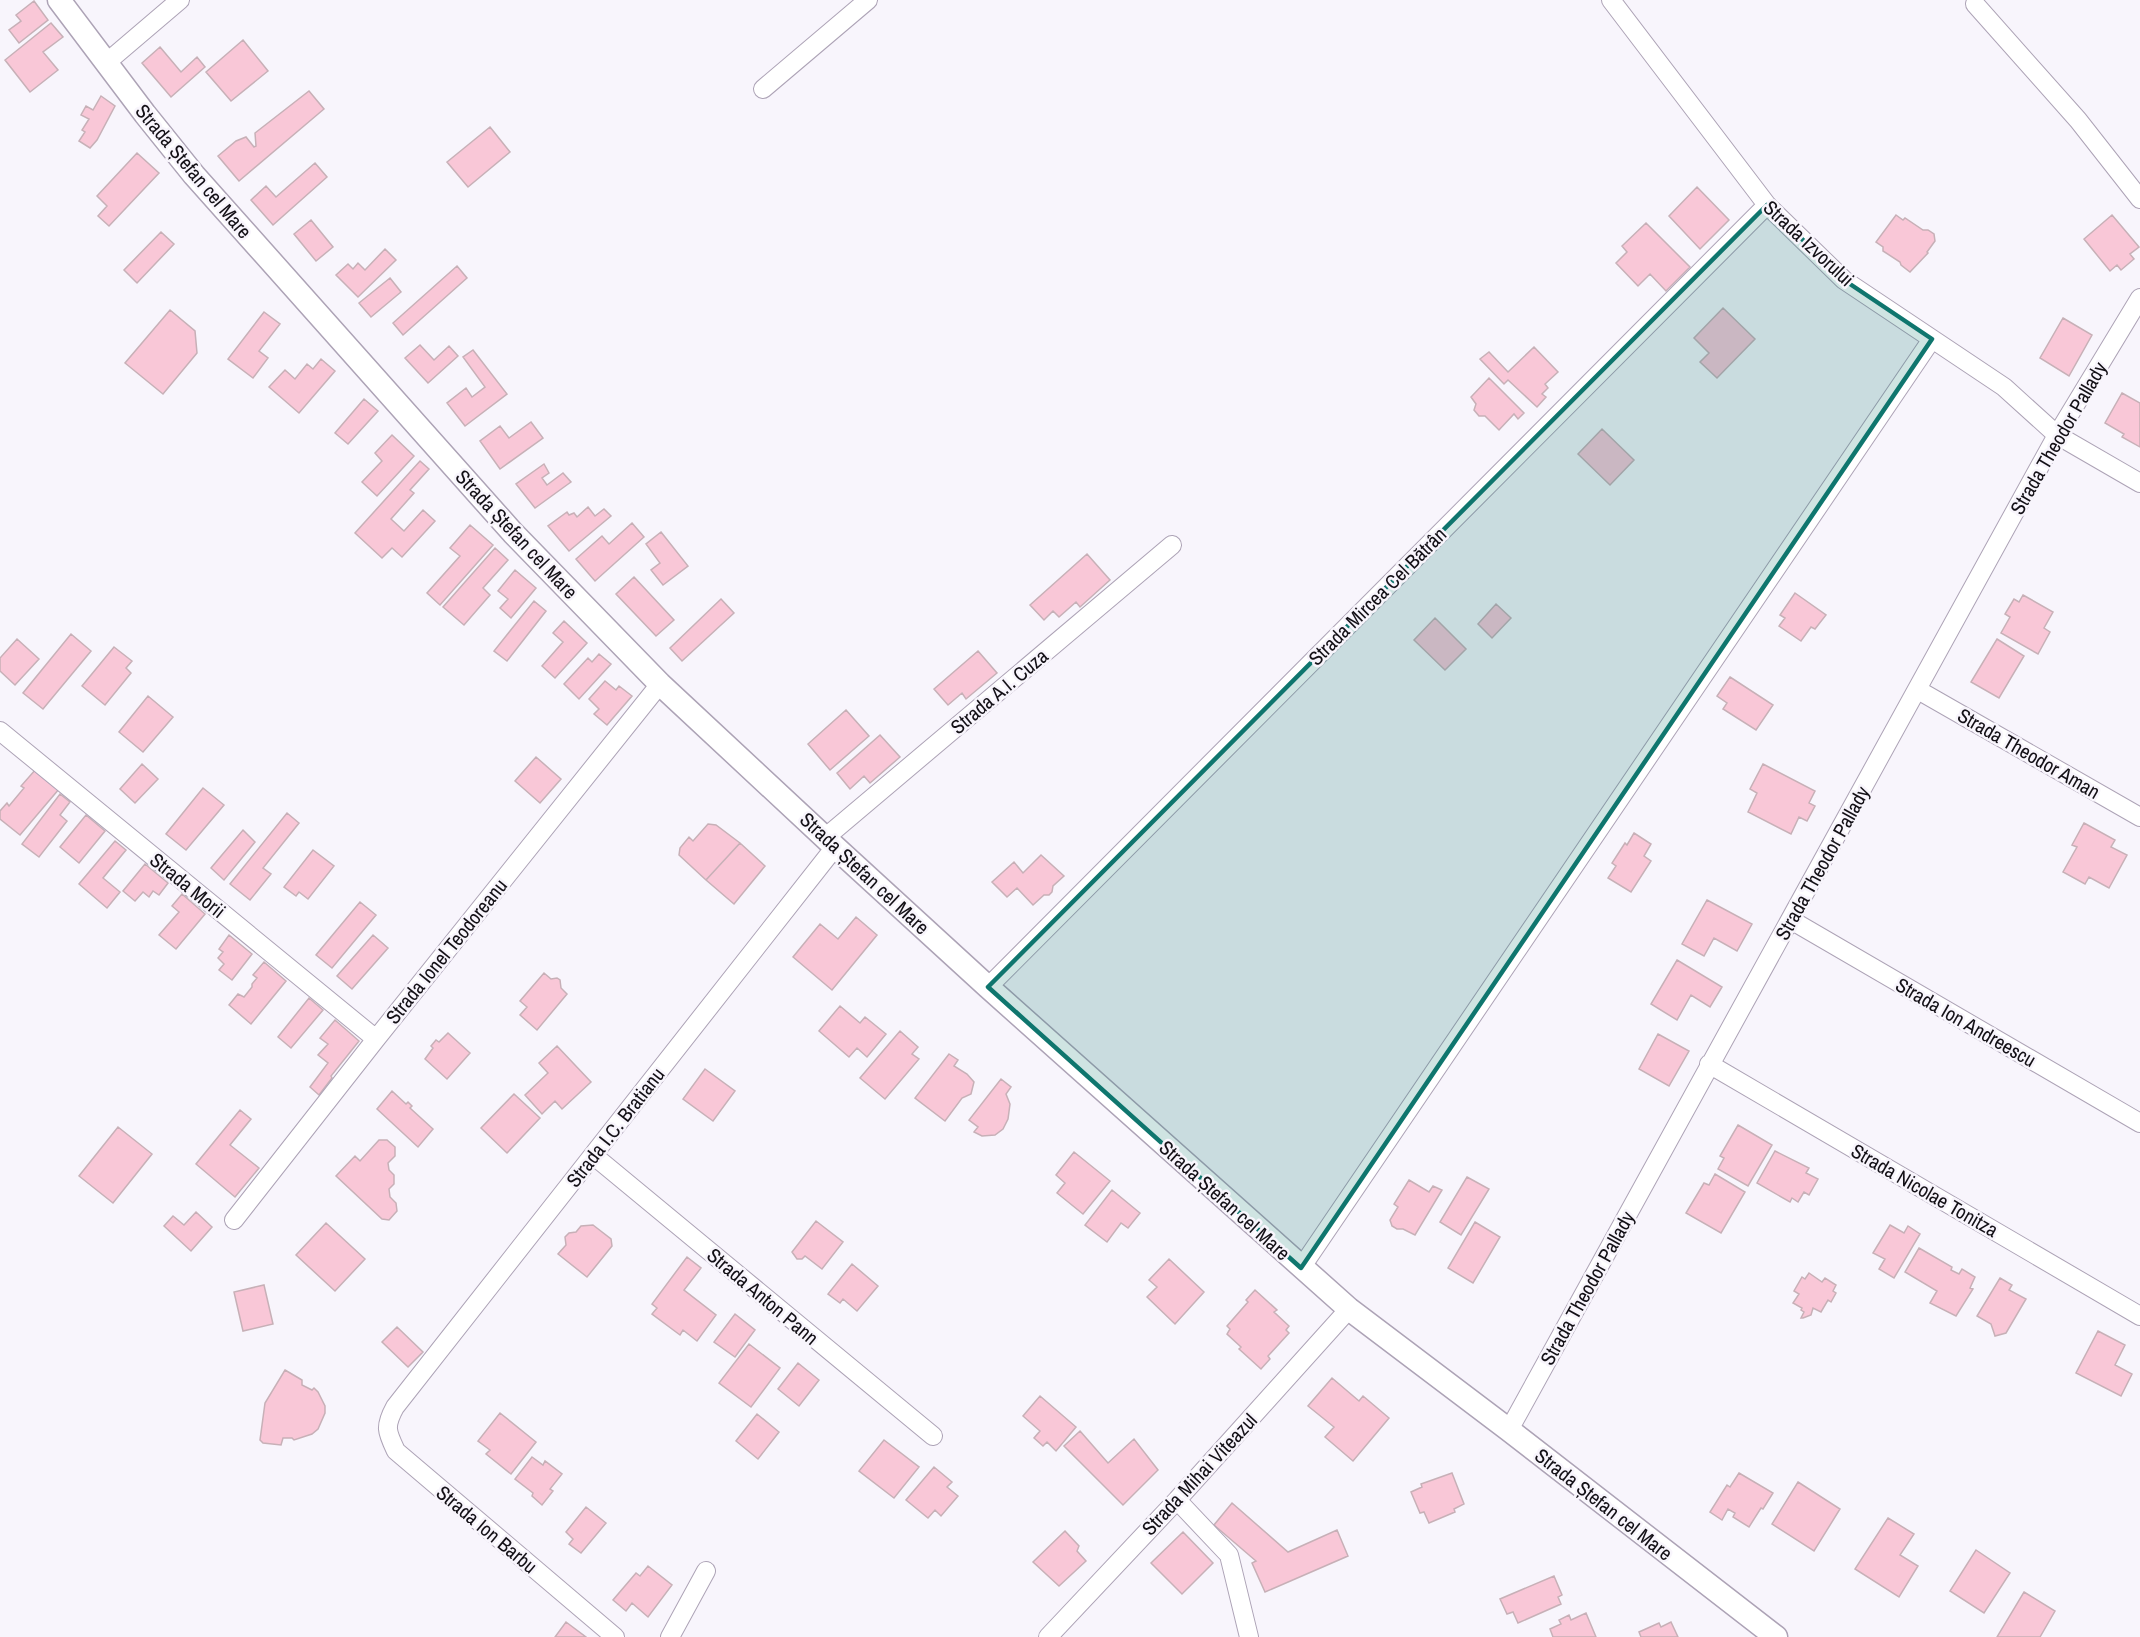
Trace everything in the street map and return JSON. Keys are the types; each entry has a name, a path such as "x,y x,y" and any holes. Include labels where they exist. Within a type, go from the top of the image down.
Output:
{"street":[{"name":"Strada Ștefan cel Mare","path":"59,0 194,175 505,524 660,684 988,987 1301,1268 1349,1309 1509,1430 1771,1636"},
{"path":"106,63 180,0"},
{"path":"763,89 868,0"},
{"name":"Strada Izvorului","path":"1611,0 1767,205 1844,280 2004,387 2057,435 2140,483"},
{"path":"1975,4 2078,120 2140,199"},
{"name":"Strada Mircea Cel Bătrân","path":"988,987 1767,205"},
{"name":"Strada Theodor Pallady","path":"1509,1430 2057,435 2140,298"},
{"path":"1301,1268 1932,339"},
{"name":"Strada A.I. Cuza","path":"830,842 1172,545"},
{"name":"Strada Ionel Teodoreanu","path":"234,1220 660,684"},
{"name":"Strada Theodor Aman","path":"1918,690 2140,817"},
{"name":"Strada Morii","path":"0,731 376,1039"},
{"name":"Strada I.C. Bratianu","path":"395,1407 593,1155 830,842"},
{"name":"Strada Ion Andreescu","path":"1791,920 2140,1123"},
{"name":"Strada Nicolae Tonitza","path":"1709,1064 2140,1316"},
{"name":"Strada Anton Pann","path":"593,1155 933,1437"},
{"name":"Strada Mihai Viteazul","path":"1048,1637 1177,1500 1349,1309"},
{"name":"Strada Ion Barbu","path":"395,1407 388,1419 387,1433 396,1451 615,1637"},
{"path":"1177,1500 1229,1555 1249,1637"},
{"path":"670,1637 706,1571"}],"highlighted area":[{"path":"1767,205 1844,280 1932,339 1301,1268 988,987"}],"building":[{"path":"34,1 48,20 19,43 9,30 21,21 16,15"},
{"path":"51,23 63,37 43,52 58,70 30,92 5,60"},
{"path":"243,40 268,71 231,101 206,72"},
{"path":"160,47 181,72 197,57 205,67 171,97 142,63"},
{"path":"309,91 324,109 239,181 218,156 236,141 246,137 254,147 256,146 255,133"},
{"path":"101,96 115,106 97,140 90,148 79,141 85,132 82,130 89,119 81,115 86,106 93,110"},
{"path":"490,127 510,152 468,187 447,162"},
{"path":"137,153 159,173 109,226 98,216 107,206 97,196"},
{"path":"315,163 327,177 273,225 251,200 266,186 276,197"},
{"path":"1697,187 1729,220 1700,249 1669,216"},
{"path":"1896,215 1934,234 1935,241 1928,253 1910,272 1883,251 1883,247 1876,242"},
{"path":"2112,215 2139,247 2130,254 2134,259 2121,270 2117,265 2110,271 2084,239"},
{"path":"311,220 333,247 316,261 294,234"},
{"path":"1646,223 1690,267 1666,291 1650,274 1638,286 1616,263 1627,252 1622,246"},
{"path":"161,232 174,244 137,283 124,270"},
{"path":"385,249 396,260 358,297 336,275 348,264 353,269 358,263 365,270"},
{"path":"457,266 467,278 403,335 393,323"},
{"path":"390,278 401,292 371,317 359,303"},
{"path":"1723,308 1755,339 1717,378 1700,362 1709,353 1694,338"},
{"path":"170,310 195,331 197,353 163,394 125,363"},
{"path":"264,312 280,324 259,351 268,358 253,378 228,359"},
{"path":"2063,318 2092,335 2069,376 2040,358"},
{"path":"420,345 434,360 449,346 458,356 428,383 405,358"},
{"path":"1534,347 1558,372 1545,384 1548,388 1542,394 1546,397 1537,407 1508,380 1504,384 1480,359 1489,352 1508,372"},
{"path":"473,350 507,394 465,426 447,403 466,388 472,397 485,387 463,357"},
{"path":"321,359 335,371 299,413 269,387 285,370 295,379 307,364 313,369"},
{"path":"1489,378 1524,413 1518,419 1514,414 1499,430 1485,416 1479,416 1474,410 1476,404 1471,397"},
{"path":"2122,393 2140,403 2140,447 2122,437 2124,434 2105,423"},
{"path":"364,399 378,411 348,444 335,433"},
{"path":"531,422 543,438 500,469 480,441 500,426 509,438"},
{"path":"1602,429 1634,460 1610,485 1578,454"},
{"path":"392,435 414,456 377,496 362,482 382,461 375,453"},
{"path":"420,461 429,469 410,490 414,493 391,519 404,531 423,510 435,521 402,557 392,548 382,558 355,533"},
{"path":"544,464 549,473 542,478 547,485 563,473 571,482 535,508 516,484"},
{"path":"588,507 595,516 604,509 611,516 569,551 548,526 567,512 569,515 574,513 577,517"},
{"path":"632,523 644,537 595,581 576,559 602,536 609,544"},
{"path":"470,525 493,545 440,605 427,593 460,556 450,548"},
{"path":"661,532 688,566 663,585 651,570 660,563 646,544"},
{"path":"495,548 508,560 483,588 490,595 464,625 443,607"},
{"path":"1087,554 1110,580 1080,607 1076,602 1059,617 1053,611 1044,620 1030,605"},
{"path":"515,570 536,588 511,618 500,608 508,599 498,591"},
{"path":"634,577 674,620 656,636 616,594"},
{"path":"1795,593 1826,615 1815,629 1811,627 1801,641 1779,626 1785,618 1780,615"},
{"path":"2023,595 2053,612 2044,628 2050,632 2038,654 2001,633 2010,617 2005,614 2014,599 2019,602"},
{"path":"721,599 734,613 682,661 670,648"},
{"path":"534,601 546,611 507,661 494,651"},
{"path":"1496,604 1511,618 1492,638 1478,624"},
{"path":"1435,618 1466,649 1445,670 1414,640"},
{"path":"564,621 587,643 555,678 542,666 563,642 553,633"},
{"path":"71,634 91,651 43,709 23,693"},
{"path":"17,639 39,659 15,685 0,671 0,658"},
{"path":"1997,639 2024,656 1999,698 1971,682"},
{"path":"114,647 132,661 126,668 131,673 105,705 82,686"},
{"path":"978,651 997,673 966,699 962,693 948,705 934,689"},
{"path":"599,654 611,664 579,699 564,684 588,658 592,662"},
{"path":"1730,677 1773,705 1756,730 1723,709 1727,703 1717,696"},
{"path":"605,681 616,690 619,686 632,696 607,725 594,714 599,709 589,699"},
{"path":"148,696 173,717 143,752 119,732"},
{"path":"846,710 869,736 830,770 808,744"},
{"path":"880,735 900,757 870,783 864,776 850,789 837,773"},
{"path":"536,757 561,779 540,803 515,781"},
{"path":"142,764 158,779 135,803 120,789"},
{"path":"1763,764 1815,791 1809,803 1815,806 1807,821 1799,817 1791,834 1748,812 1757,793 1750,789"},
{"path":"36,769 59,789 20,835 0,819 0,811 7,803 9,806 24,788 21,786"},
{"path":"203,788 224,805 186,850 166,834"},
{"path":"60,794 70,802 60,815 67,821 39,857 22,844"},
{"path":"287,813 299,823 263,868 271,874 250,900 230,884"},
{"path":"86,815 105,831 79,863 60,847"},
{"path":"2084,823 2115,840 2111,847 2127,855 2109,888 2089,877 2085,884 2063,872 2077,847 2072,845"},
{"path":"708,824 716,825 740,843 706,880 679,855 680,848 689,837 693,841"},
{"path":"243,830 255,842 224,880 211,868"},
{"path":"1634,833 1651,844 1644,856 1651,861 1631,892 1608,878 1616,866 1612,863"},
{"path":"115,841 126,850 103,878 120,892 107,908 79,884"},
{"path":"740,843 765,866 734,904 706,880"},
{"path":"313,850 334,866 308,899 299,892 296,896 284,887"},
{"path":"1041,855 1064,876 1053,886 1049,895 1044,895 1033,905 1017,888 1007,897 992,882 1014,862 1023,873"},
{"path":"145,864 168,883 159,895 153,891 149,897 143,892 135,901 123,891"},
{"path":"182,894 205,914 176,949 159,935 179,912 172,906"},
{"path":"1707,900 1752,924 1737,951 1714,938 1704,956 1682,944"},
{"path":"360,902 376,915 332,968 316,955"},
{"path":"856,917 877,935 832,990 793,957 820,924 838,939"},
{"path":"229,935 252,954 232,980 219,970 224,964 218,958 223,952 219,949"},
{"path":"373,935 388,948 352,989 337,976"},
{"path":"1677,960 1722,987 1710,1007 1691,995 1677,1020 1651,1004"},
{"path":"264,962 286,981 251,1024 229,1005 238,994 244,997 257,978 253,975"},
{"path":"544,973 551,979 560,980 561,988 567,994 537,1030 520,1015 527,1007 520,1001"},
{"path":"309,998 323,1010 291,1048 278,1037"},
{"path":"840,1006 860,1023 865,1017 886,1034 867,1057 857,1048 849,1057 819,1031"},
{"path":"335,1020 359,1041 319,1095 310,1087 328,1063 318,1055 328,1044 320,1038"},
{"path":"900,1031 918,1047 912,1054 919,1059 885,1099 860,1078"},
{"path":"448,1033 470,1053 447,1079 425,1059 436,1040 439,1042"},
{"path":"1658,1034 1689,1051 1669,1086 1639,1069"},
{"path":"557,1046 591,1082 562,1109 555,1101 542,1114 525,1095 548,1073 539,1063"},
{"path":"949,1054 958,1060 954,1066 967,1074 974,1082 971,1094 962,1098 945,1121 915,1098"},
{"path":"705,1069 735,1091 713,1121 683,1099"},
{"path":"1001,1079 1011,1087 1006,1094 1010,1104 1008,1119 1003,1129 995,1135 982,1136 974,1132 978,1127 969,1120"},
{"path":"392,1091 406,1104 408,1102 412,1106 410,1108 433,1129 418,1147 377,1109"},
{"path":"514,1094 540,1118 507,1153 481,1128"},
{"path":"240,1110 251,1119 230,1145 259,1168 235,1197 196,1164"},
{"path":"1738,1125 1772,1145 1748,1186 1718,1169 1724,1158 1720,1156"},
{"path":"118,1127 152,1154 113,1203 79,1176"},
{"path":"379,1140 387,1140 395,1147 395,1156 388,1163 389,1170 394,1175 394,1184 389,1189 390,1197 396,1203 397,1211 389,1220 382,1219 336,1176 355,1156 360,1161"},
{"path":"1775,1151 1809,1168 1806,1173 1818,1179 1809,1195 1804,1192 1798,1202 1792,1198 1790,1202 1757,1183"},
{"path":"1074,1152 1110,1181 1083,1214 1057,1193 1065,1183 1056,1175"},
{"path":"1715,1174 1745,1192 1721,1233 1686,1213 1704,1183 1709,1185"},
{"path":"1467,1177 1489,1189 1461,1235 1440,1222"},
{"path":"1409,1180 1429,1192 1433,1186 1442,1190 1415,1235 1392,1226 1390,1220 1398,1207 1394,1204"},
{"path":"1112,1190 1140,1213 1128,1228 1121,1223 1107,1242 1085,1225"},
{"path":"196,1212 212,1227 191,1251 164,1226 173,1216 184,1225"},
{"path":"816,1221 843,1242 822,1269 805,1256 797,1259 792,1252"},
{"path":"1475,1222 1500,1237 1473,1283 1448,1268"},
{"path":"326,1223 365,1259 335,1291 296,1255"},
{"path":"593,1225 611,1239 612,1246 587,1277 558,1254 566,1245 565,1237 569,1233 576,1232 581,1226"},
{"path":"1890,1225 1904,1233 1908,1226 1920,1234 1894,1278 1879,1269 1885,1259 1873,1253"},
{"path":"1919,1248 1952,1267 1951,1270 1959,1274 1962,1269 1975,1277 1970,1288 1973,1289 1956,1316 1930,1303 1937,1291 1905,1272"},
{"path":"687,1257 701,1268 684,1290 716,1315 697,1341 683,1330 680,1335 652,1314 657,1308 652,1304"},
{"path":"1169,1259 1204,1292 1175,1324 1147,1297 1157,1287 1149,1280"},
{"path":"852,1264 878,1286 857,1311 843,1299 840,1303 828,1294"},
{"path":"1809,1273 1822,1282 1825,1278 1836,1285 1833,1291 1836,1293 1831,1302 1828,1300 1821,1312 1813,1308 1811,1315 1801,1318 1804,1312 1802,1308 1793,1303 1799,1294 1794,1291 1802,1277 1805,1279"},
{"path":"2000,1278 2012,1285 2009,1290 2026,1299 2006,1333 1995,1336 1991,1324 1977,1316"},
{"path":"264,1285 273,1324 243,1331 234,1292"},
{"path":"1255,1290 1277,1310 1274,1312 1289,1326 1286,1330 1289,1333 1268,1356 1270,1359 1261,1369 1239,1349 1241,1347 1227,1334 1230,1329 1227,1326 1248,1302 1246,1300"},
{"path":"735,1314 755,1330 735,1357 714,1342"},
{"path":"397,1327 423,1352 408,1367 382,1342"},
{"path":"2098,1331 2125,1345 2115,1365 2132,1374 2121,1396 2076,1373"},
{"path":"749,1344 780,1368 751,1407 719,1383"},
{"path":"798,1363 819,1380 799,1406 778,1389"},
{"path":"285,1370 302,1380 302,1385 312,1390 314,1388 318,1392 325,1406 325,1413 318,1429 312,1434 294,1440 283,1438 281,1445 263,1443 260,1440 265,1403"},
{"path":"1332,1378 1359,1401 1363,1396 1389,1418 1353,1461 1325,1437 1334,1427 1308,1406"},
{"path":"1040,1396 1076,1427 1056,1451 1047,1442 1043,1446 1034,1438 1040,1431 1023,1416"},
{"path":"500,1413 536,1442 511,1474 486,1454 490,1450 478,1441"},
{"path":"757,1414 779,1432 758,1459 736,1441"},
{"path":"1080,1431 1108,1463 1134,1439 1158,1470 1123,1505 1064,1446"},
{"path":"884,1440 919,1467 894,1498 859,1471"},
{"path":"532,1457 543,1465 545,1461 562,1474 550,1489 553,1491 542,1505 532,1496 533,1493 515,1479"},
{"path":"934,1467 952,1482 947,1487 958,1496 941,1516 935,1510 928,1518 906,1500"},
{"path":"1452,1473 1464,1504 1454,1509 1455,1512 1429,1523 1424,1512 1420,1513 1411,1492 1422,1487 1421,1484"},
{"path":"1739,1473 1773,1493 1749,1527 1733,1517 1735,1513 1728,1509 1722,1520 1710,1512 1727,1485 1730,1487"},
{"path":"1798,1482 1840,1509 1814,1551 1772,1524"},
{"path":"1232,1503 1288,1552 1337,1530 1348,1556 1265,1592 1252,1563 1256,1561 1214,1525"},
{"path":"586,1507 606,1523 581,1553 569,1544 573,1539 566,1532"},
{"path":"1888,1518 1914,1534 1900,1555 1918,1566 1899,1597 1855,1569"},
{"path":"1065,1531 1079,1546 1077,1551 1086,1561 1059,1586 1033,1562"},
{"path":"1183,1532 1213,1563 1182,1594 1151,1563"},
{"path":"1976,1550 2010,1573 1984,1613 1950,1591"},
{"path":"648,1566 672,1585 648,1617 632,1603 626,1611 613,1600 636,1573 640,1576"},
{"path":"1554,1576 1562,1595 1558,1597 1561,1604 1518,1623 1513,1612 1507,1614 1500,1599"},
{"path":"2024,1592 2055,1611 2040,1637 1997,1637"},
{"path":"1586,1613 1596,1637 1553,1637 1550,1629 1561,1624 1559,1620 1569,1615 1571,1620"},
{"path":"566,1622 586,1637 555,1637"},
{"path":"1671,1622 1678,1637 1641,1637 1639,1632 1659,1623 1661,1627"}]}
